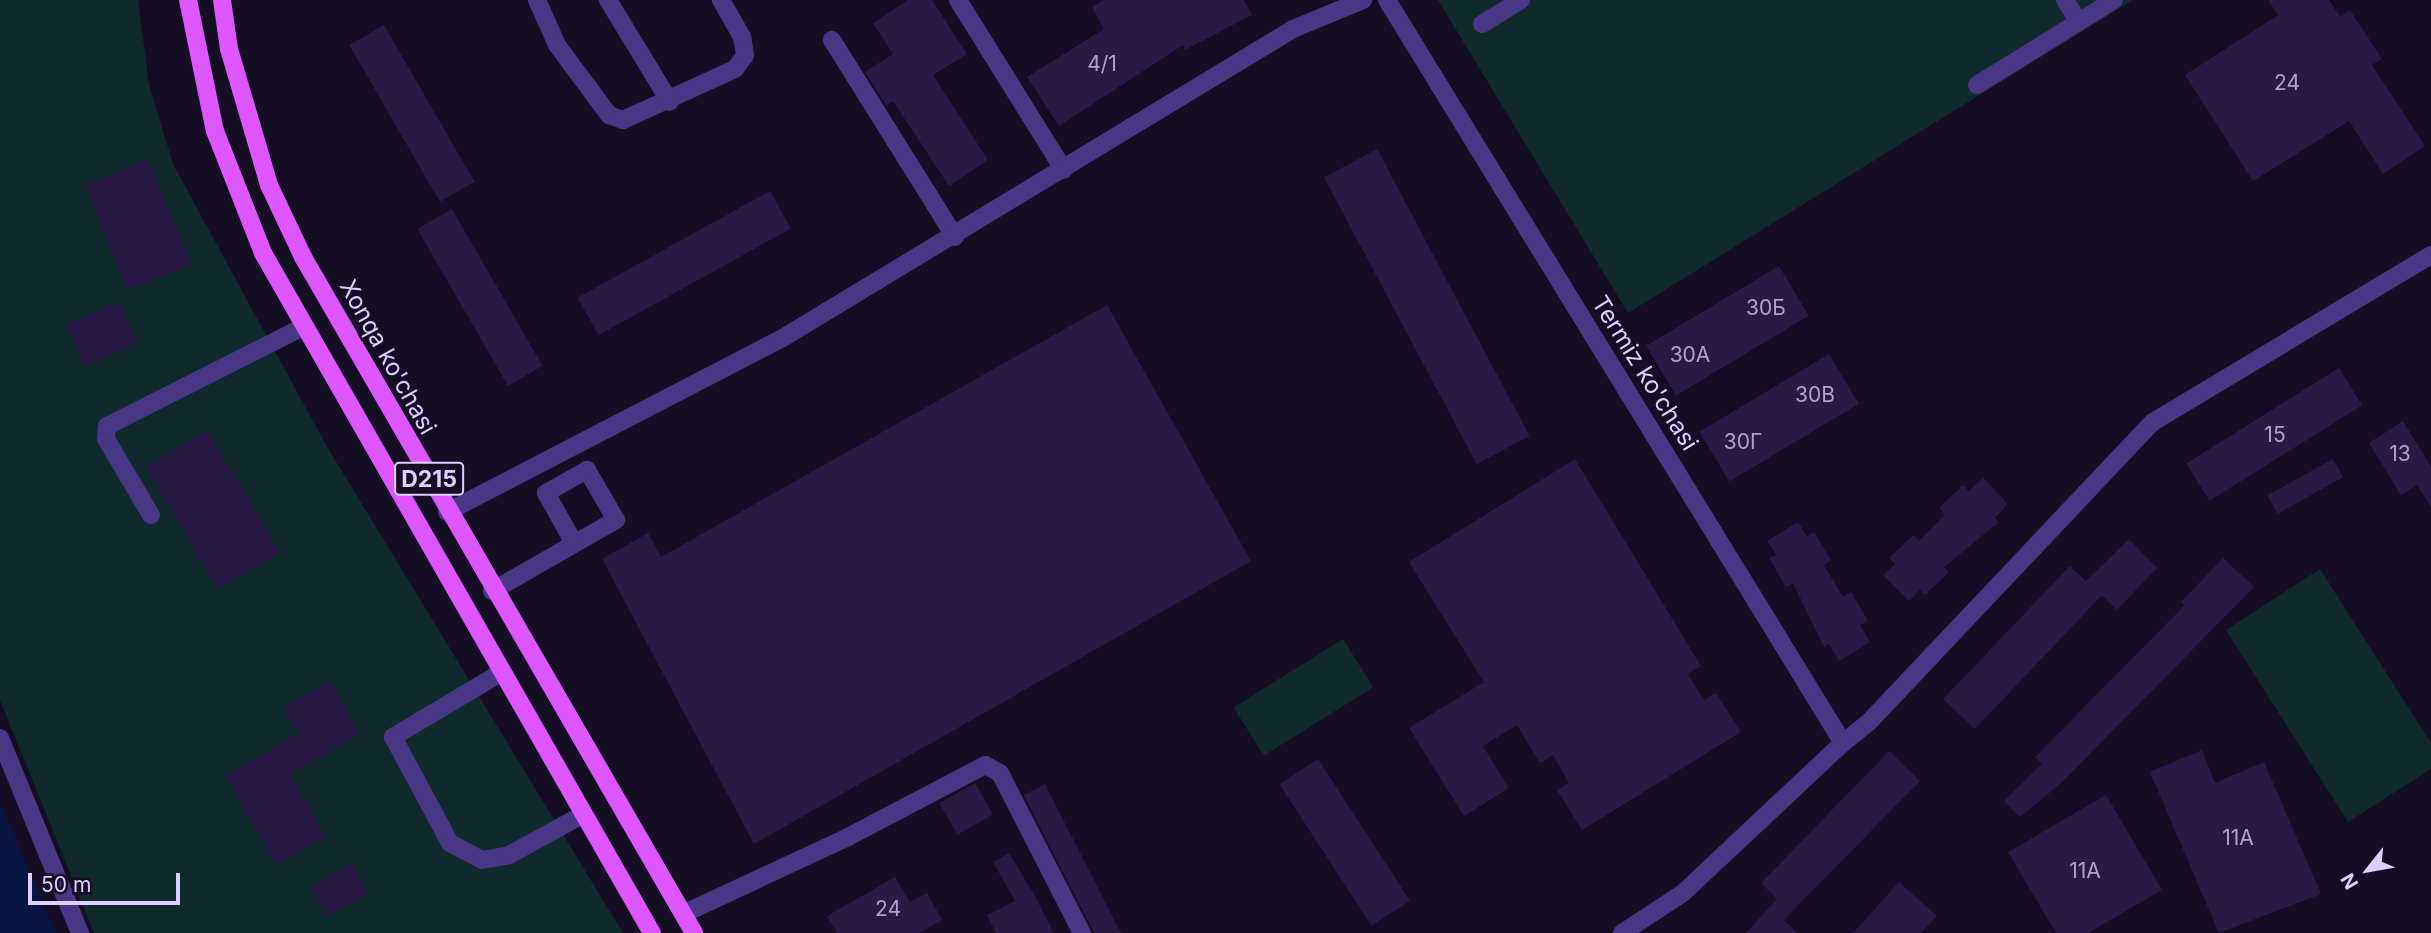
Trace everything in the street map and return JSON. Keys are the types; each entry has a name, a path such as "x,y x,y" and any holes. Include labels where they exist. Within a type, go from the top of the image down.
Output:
{"main road":[{"name":"D215","path":"188,0 195,55 238,200 303,327 652,933"},
{"name":"Xonqa ko'chasi","path":"222,0 229,50 269,185 303,257 496,597 694,933"},
{"path":"472,619 496,597"}],"street":[{"path":"537,0 557,45 609,115 623,120 670,102 735,69 746,55 742,37 721,0"},
{"path":"608,0 670,102"},
{"path":"958,0 1064,170"},
{"path":"447,512 647,413 955,237 1293,29 1363,0"},
{"name":"Termiz ko'chasi","path":"1387,0 1843,743"},
{"path":"1482,24 1521,0"},
{"path":"2065,0 2078,22"},
{"path":"1977,85 2114,0"},
{"path":"832,40 955,237"},
{"path":"1622,933 1683,893 1843,743 1869,722 2153,422 2431,256"},
{"path":"151,514 106,439 107,426 303,327"},
{"path":"496,597 574,542"},
{"path":"502,672 393,737 450,843 482,860 509,855 584,814"},
{"path":"0,738 80,933"},
{"path":"683,914 848,837 985,765 1000,772 1082,933"}],"green space":[{"path":"0,0 138,0 149,85 173,164 326,445 623,933 94,933 0,700"},
{"path":"1438,0 2133,0 1628,313"},
{"path":"2320,569 2431,743 2431,769 2348,822 2226,630"},
{"path":"1343,639 1373,687 1264,756 1234,707"}],"shaded area":[{"path":"0,802 56,933 0,933"}],"building":[{"path":"908,0 932,0 967,54 933,75 988,160 949,186 893,101 886,105 865,72 893,54 873,23"},
{"path":"1104,0 1244,0 1252,15 1185,50 1183,45 1059,126 1027,77 1104,29 1092,7"},
{"path":"2268,0 2329,0 2340,17 2350,10 2382,59 2372,65 2425,146 2383,174 2349,121 2253,181 2185,75 2278,15"},
{"path":"384,25 474,182 440,202 349,45"},
{"path":"1377,149 1530,436 1477,464 1324,177"},
{"path":"149,159 191,264 127,290 85,185"},
{"path":"770,191 791,229 598,335 578,298"},
{"path":"452,209 542,366 508,386 417,229"},
{"path":"1779,266 1809,316 1676,396 1646,346"},
{"path":"119,302 137,343 85,366 67,325"},
{"path":"1107,305 1251,561 754,844 602,559 648,533 661,557"},
{"path":"1829,354 1859,404 1729,481 1700,432"},
{"path":"2339,368 2362,405 2210,501 2186,463"},
{"path":"2403,421 2431,466 2431,507 2417,485 2401,495 2369,443"},
{"path":"207,430 280,552 218,589 145,467"},
{"path":"1575,459 1701,666 1688,674 1704,700 1716,693 1741,732 1582,830 1557,790 1569,783 1553,755 1540,763 1517,725 1483,746 1509,788 1464,816 1409,728 1484,682 1409,562"},
{"path":"2333,459 2343,477 2278,514 2267,495"},
{"path":"1983,478 2008,504 1995,518 1999,522 1944,567 1949,572 1925,595 1920,590 1909,601 1883,575 1895,564 1889,558 1913,535 1919,541 1945,515 1939,508 1963,485 1969,491"},
{"path":"1798,522 1807,536 1814,532 1831,560 1824,565 1843,597 1851,592 1868,621 1860,625 1870,642 1839,661 1829,644 1824,647 1793,583 1786,587 1769,558 1776,555 1767,541"},
{"path":"2129,539 2157,568 2117,610 2102,595 1975,729 1943,699 2070,566 2086,581"},
{"path":"2223,558 2254,587 2061,783 2020,817 2004,801 2042,764 2035,757 2185,605 2181,602"},
{"path":"330,681 360,734 290,774 326,836 277,865 226,776 299,733 284,707"},
{"path":"2202,750 2215,783 2264,762 2321,894 2219,933 2150,772"},
{"path":"1889,751 1920,781 1784,920 1797,933 1746,933 1777,899 1761,883"},
{"path":"1318,759 1410,901 1371,926 1279,784"},
{"path":"975,783 993,814 957,835 939,804"},
{"path":"1045,784 1121,933 1094,933 1024,795"},
{"path":"2106,795 2162,890 2088,933 2056,933 2008,852"},
{"path":"1009,853 1054,933 996,933 987,915 1015,901 993,862"},
{"path":"352,863 369,892 327,916 310,887"},
{"path":"895,877 910,902 927,893 942,920 919,933 837,933 827,916"},
{"path":"1899,882 1937,916 1921,933 1853,933"}]}
